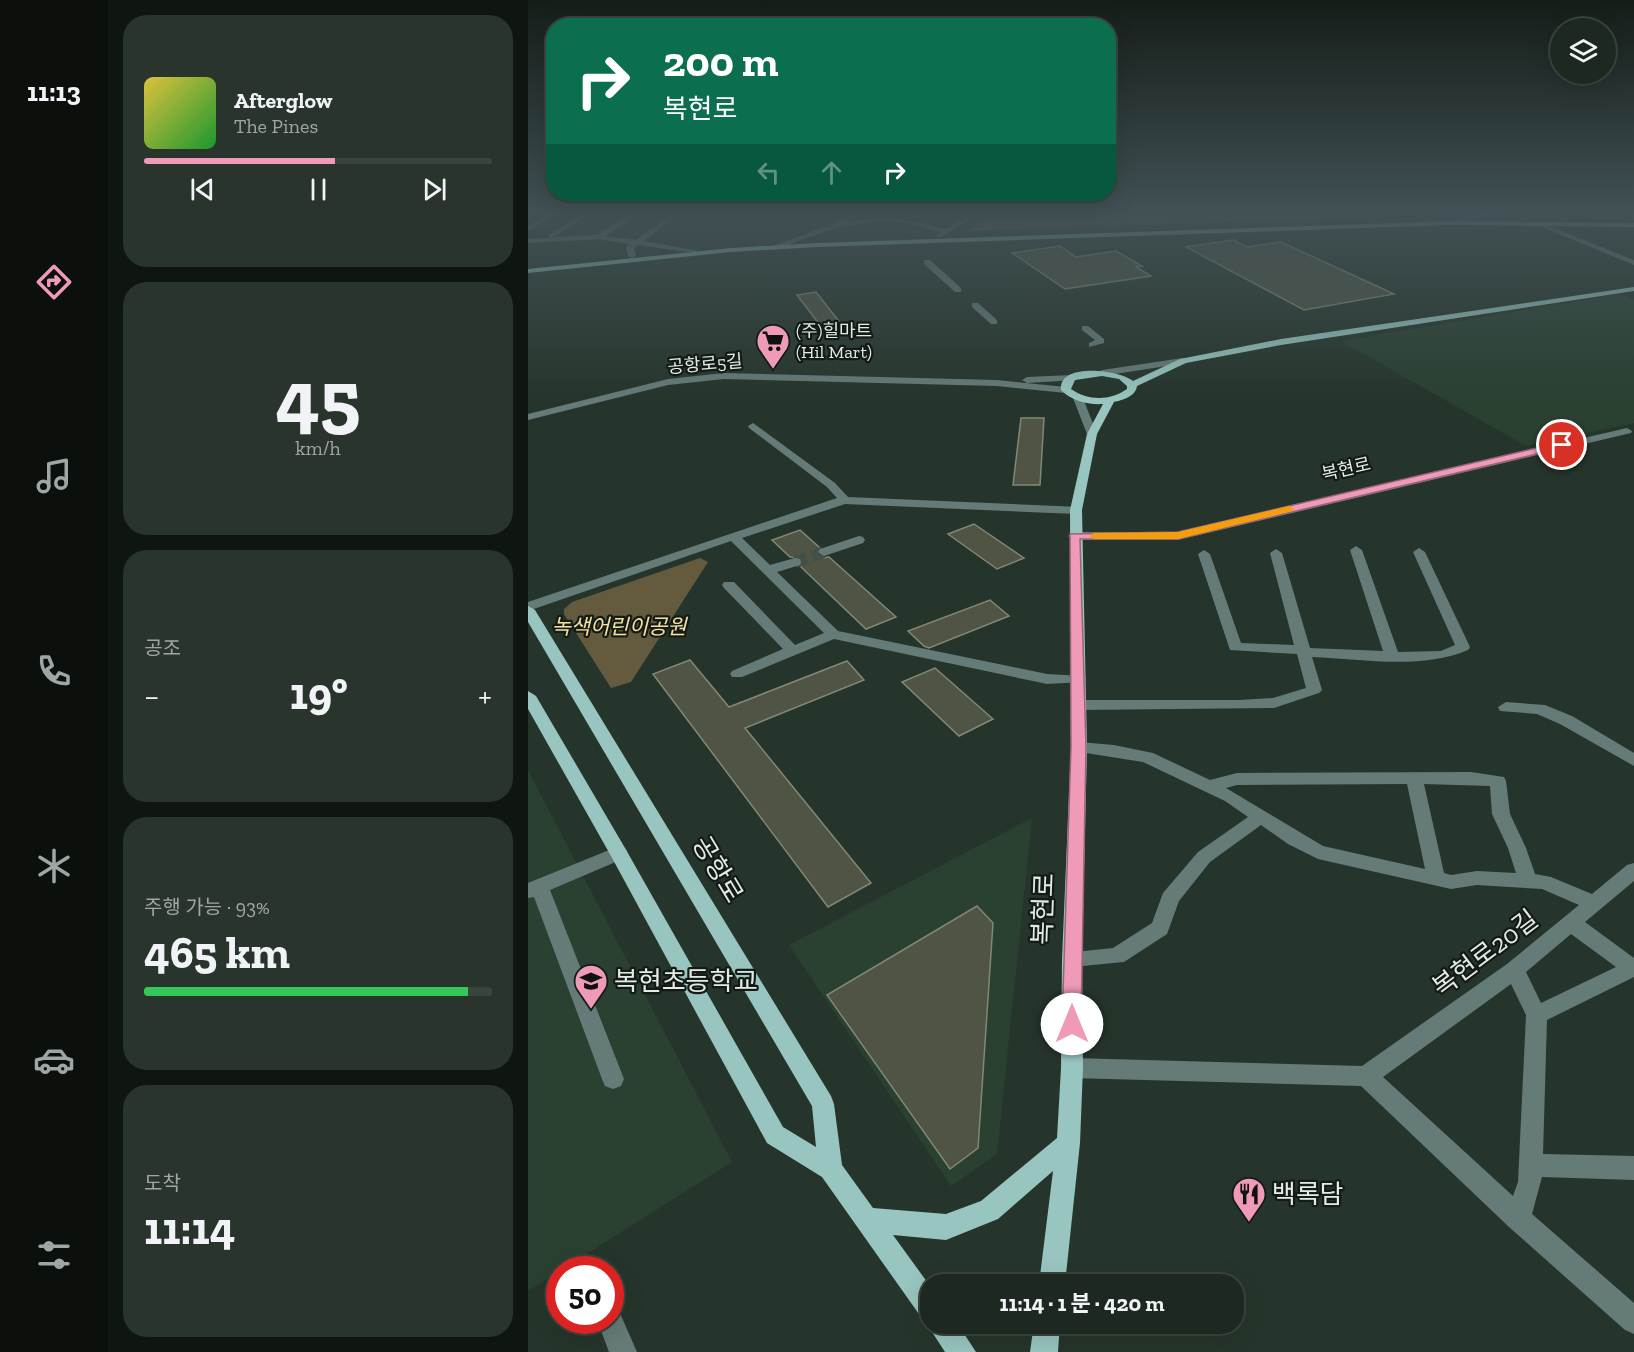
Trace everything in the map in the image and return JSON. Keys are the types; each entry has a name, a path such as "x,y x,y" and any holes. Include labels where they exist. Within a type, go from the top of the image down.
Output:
{"main road":[{"path":"1132,385 1183,361 1281,342 1634,289"},
{"path":"1102,373 1122,377 1132,385 1132,390 1128,394 1110,400 1078,398 1066,390 1065,386 1072,378 1102,373"},
{"name":"복현로","path":"1053,1274 1068,1143 1072,1068 1071,959 1078,747 1074,536 1076,510 1092,435 1110,400"},
{"name":"공항로","path":"528,608 823,1104 830,1169"},
{"name":"공항로","path":"528,696 620,853 775,1134 830,1169 920,1294"},
{"path":"867,1220 946,1227 989,1210 1068,1143"},
{"path":"949,1334 962,1352"},
{"path":"1044,1352 1046,1334"}],"street":[{"path":"940,274 958,290"},
{"path":"975,305 994,322"},
{"path":"1085,328 1101,341 1092,345"},
{"path":"1102,373 1183,361"},
{"name":"공항로5길","path":"528,417 668,382 696,378 776,376 998,383"},
{"path":"998,383 1072,378"},
{"path":"998,383 1066,390"},
{"path":"1078,398 1092,435"},
{"path":"753,426 831,485 845,500"},
{"name":"복현로","path":"1074,536 1178,536 1627,430"},
{"path":"528,608 733,536 845,500 1076,510"},
{"path":"733,536 833,634 1047,680 1078,679"},
{"path":"824,552 859,540"},
{"path":"1356,550 1392,656"},
{"path":"1204,554 1235,647 1392,656 1444,655 1462,647 1419,552"},
{"path":"1078,705 1274,703 1314,690 1276,553"},
{"path":"768,570 795,562"},
{"path":"729,585 794,651"},
{"path":"737,674 833,634"},
{"path":"1506,707 1539,709 1566,720 1634,760"},
{"path":"1078,747 1114,750 1147,757 1231,797 1294,839 1318,852 1451,882 1477,879 1544,882 1594,903"},
{"path":"1209,786 1237,779 1471,778 1498,781 1501,814 1517,848 1528,881"},
{"path":"1415,780 1436,879"},
{"path":"1071,959 1117,956 1160,928 1170,898 1204,857 1261,816"},
{"path":"613,1079 534,889 620,853"},
{"name":"복현로20길","path":"1366,1076 1514,970 1634,870"},
{"path":"1537,1015 1634,968 1571,922"},
{"path":"1514,970 1537,1015 1527,1225"},
{"path":"1072,1068 1366,1076 1634,1321"},
{"path":"1531,1165 1621,1170 1634,1168"},
{"path":"616,1334 623,1352"}],"shaded area":[{"path":"1619,294 1634,300 1634,423 1526,446 1341,341"},
{"name":"복현초등학교","path":"528,770 732,1162 583,1256 546,1256 546,1280 528,1291"},
{"path":"1032,818 997,1154 951,1186 789,945"}],"green space":[{"name":"녹색어린이공원","path":"700,558 708,562 631,682 611,688 564,614 564,609 572,602"}],"building":[{"path":"1043,274 1148,274 1151,276 1065,289"},
{"path":"1237,274 1351,274 1394,294 1304,310"},
{"path":"816,292 849,334 829,337 797,295"},
{"path":"1021,418 1044,418 1040,485 1013,485"},
{"path":"974,524 1024,558 997,569 948,534"},
{"path":"800,530 819,547 817,554 823,558 829,557 896,617 866,629 801,567 802,558 790,557 772,540"},
{"path":"990,600 1009,616 929,648 908,631"},
{"path":"690,660 729,707 847,661 864,680 745,728 871,883 828,907 653,674"},
{"path":"935,668 993,719 959,736 902,682"},
{"path":"977,906 993,923 978,1148 950,1169 827,995"}],"tunnel":[{"path":"795,562 824,552"}],"slow traffic":[{"path":"1094,536 1178,536 1289,509"}],"place":[{"name":"(주)힐마트 (Hil Mart)","path":"773,370"},
{"name":"복현초등학교","path":"591,1010"},
{"name":"백록담","path":"1249,1223"}],"route":[{"path":"1072,1024 1071,959 1078,747 1074,536 1178,536 1562,445"}]}
